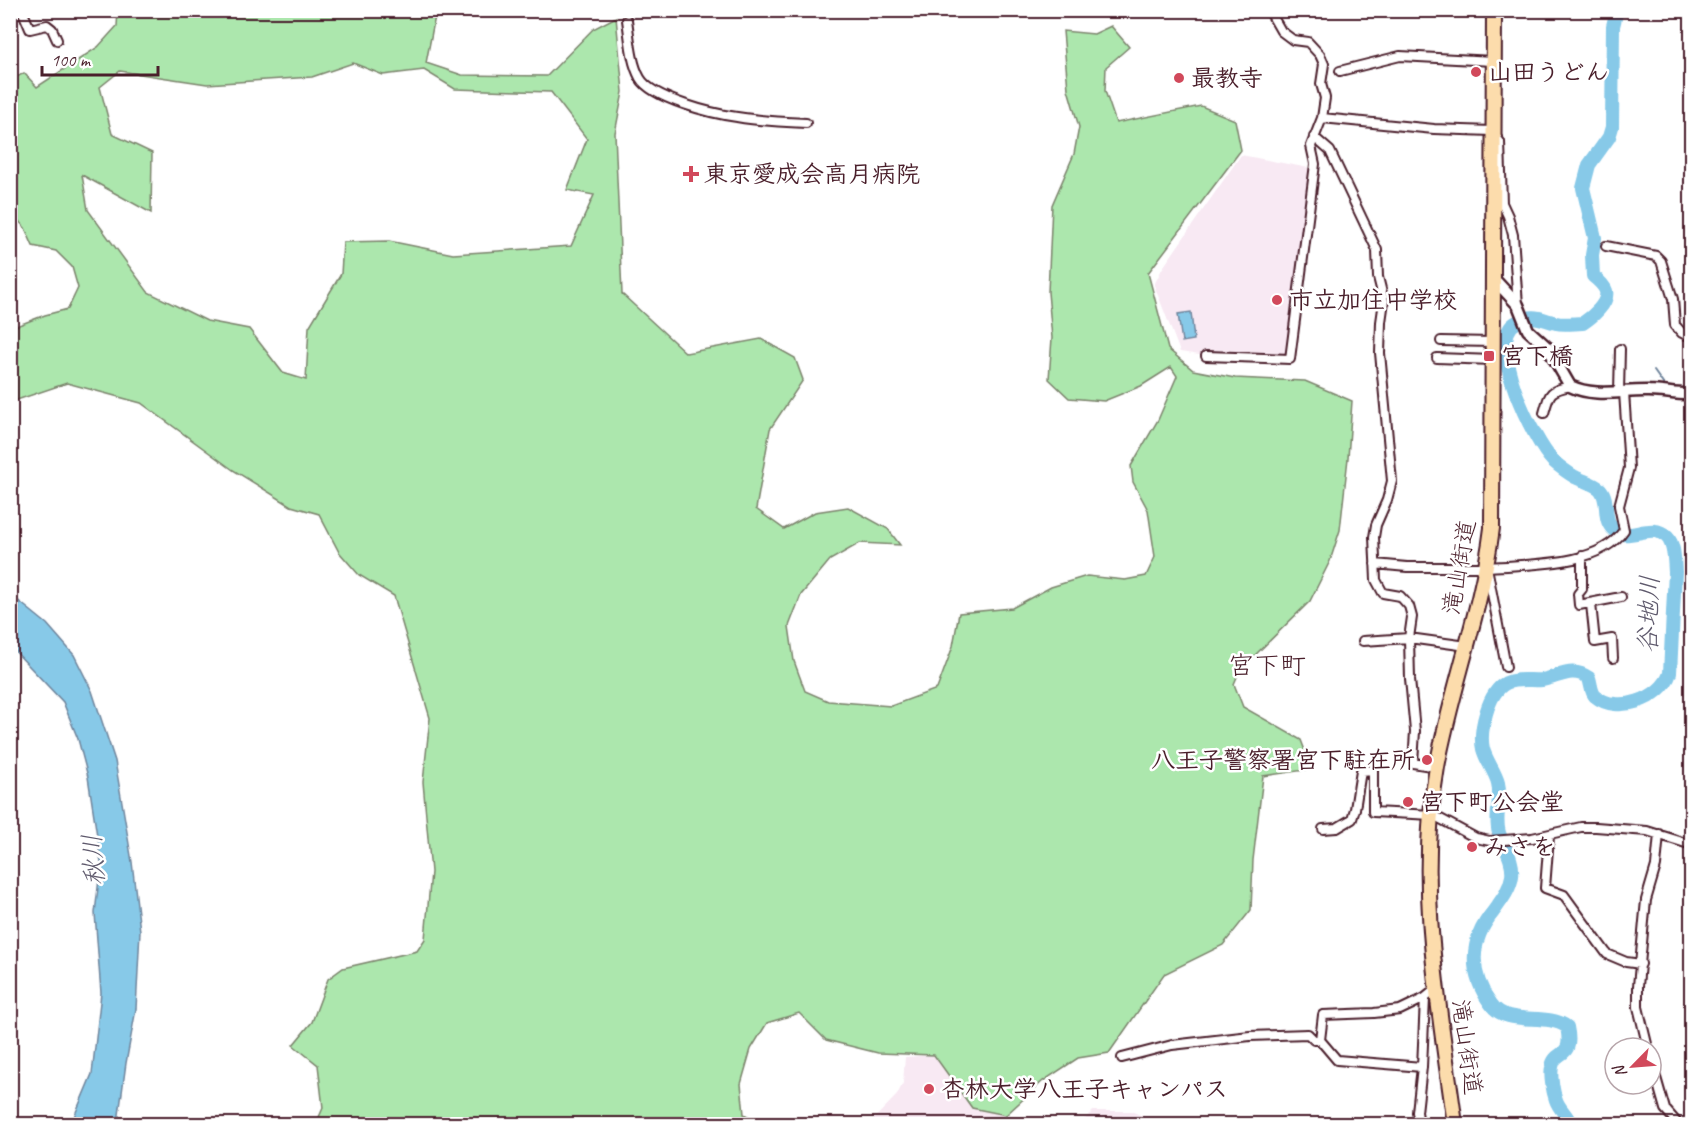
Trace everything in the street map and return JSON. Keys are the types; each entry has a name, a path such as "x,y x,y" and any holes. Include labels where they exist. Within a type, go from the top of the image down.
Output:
{"highway":[{"name":"滝山街道","path":"1455,1125 1436,989 1430,886 1437,767 1487,567 1492,528 1494,10"}],"main road":[{"path":"1493,278 1522,315 1528,330 1548,348 1573,388 1591,393 1651,391 1676,395 1692,394"}],"street":[{"path":"22,10 30,29 47,25 52,29 57,40"},
{"path":"631,10 626,23 634,62 646,87 658,94 734,117 806,123"},
{"path":"1206,357 1290,359 1314,164 1311,146 1322,117 1325,98 1321,84 1324,64 1320,55 1308,42 1293,40 1281,31 1269,10"},
{"path":"1340,71 1400,56 1493,62"},
{"path":"1322,117 1434,129 1492,131 1500,142 1502,203 1513,235 1522,315"},
{"path":"1314,137 1330,151 1377,250 1378,277 1384,301 1380,353 1392,481 1374,537 1376,580 1383,593 1400,596 1408,606 1412,617 1409,638 1415,731 1413,763 1437,767"},
{"path":"1606,246 1656,256 1661,261 1673,298 1675,325 1682,333 1692,338"},
{"path":"1441,340 1493,342"},
{"path":"1375,564 1407,567 1487,567 1558,561 1582,556 1610,546 1622,533 1619,506 1629,468 1620,349"},
{"path":"1437,358 1493,360"},
{"path":"1544,412 1549,395 1553,391 1573,388"},
{"path":"1582,556 1582,589 1578,594 1579,605 1621,597"},
{"path":"1487,567 1506,667"},
{"path":"1591,604 1595,642 1612,639 1613,658"},
{"path":"1364,641 1409,638 1467,646"},
{"path":"1323,830 1337,828 1352,819 1361,771 1373,770 1373,812 1433,815 1483,840 1532,838 1581,827 1596,827 1647,831 1692,845"},
{"path":"1644,1036 1638,1007 1641,964 1646,900 1656,866 1659,834"},
{"path":"1549,836 1545,888 1564,895 1607,954 1626,962 1641,964"},
{"path":"1422,1067 1337,1060 1320,1040 1323,1015 1400,1010 1425,998 1436,989"},
{"path":"1419,1125 1417,1112 1422,1067 1425,998"},
{"path":"1122,1058 1172,1044 1250,1036 1308,1034 1314,1040 1320,1040"},
{"path":"1661,1096 1665,1109 1678,1125"}],"shaded area":[{"path":"1241,155 1314,169 1290,359 1206,356 1180,352 1154,285 1162,269"},
{"name":"杏林大学八王子キャンパス","path":"934,1055 972,1108 1006,1115 1012,1124 869,1124 897,1095 903,1083 905,1057"},
{"name":"杏林大学八王子キャンパス","path":"1093,1111 1131,1111 1161,1124 1080,1124"}],"green space":[{"path":"118,11 436,11 426,63 462,75 547,76 593,29 616,17 623,92 615,133 622,294 686,353 761,339 795,358 803,380 770,429 756,509 784,529 815,512 848,507 888,529 900,545 860,543 830,560 801,595 789,626 794,661 805,691 828,701 891,706 937,689 953,646 959,613 1012,608 1051,587 1087,576 1125,580 1146,576 1155,557 1148,510 1133,482 1131,466 1158,420 1177,376 1171,367 1141,386 1104,401 1069,398 1049,379 1052,338 1048,292 1052,205 1074,154 1079,127 1068,89 1063,31 1094,34 1111,26 1129,47 1106,67 1105,91 1116,123 1201,106 1235,120 1241,150 1148,273 1168,349 1193,370 1235,378 1305,381 1352,401 1340,530 1330,561 1310,601 1240,670 1234,684 1243,707 1301,740 1312,769 1263,776 1253,860 1251,910 1223,945 1164,974 1109,1053 1078,1058 1043,1081 1006,1115 972,1108 934,1055 878,1053 826,1040 799,1013 767,1023 751,1049 741,1084 744,1114 762,1124 316,1124 323,1108 318,1065 293,1045 312,1022 328,979 343,968 417,951 425,939 431,872 423,782 430,718 394,596 359,575 339,552 319,514 291,506 233,470 141,403 67,383 11,402 11,328 68,309 78,288 72,267 56,251 33,246 25,228 11,212 11,80 24,73 37,87 98,47 117,26","holes":["353,63 383,75 424,70 455,89 551,92 587,139 567,190 594,195 571,246 453,254 389,241 343,242 341,274 309,327 306,380 283,373 249,329 207,321 148,292 88,210 82,175 151,213 152,153 112,134 100,87 120,71 207,84 312,77"]}],"water":[{"path":"1191,312 1194,340 1182,342 1178,314"},
{"path":"10,594 47,624 74,655 92,691 115,761 132,862 140,931 136,1009 118,1122 115,1124 71,1124 92,1074 101,993 95,913 101,862 88,777 78,739 63,702 11,647"}],"waterway":[{"name":"谷地川","path":"1571,1124 1556,1100 1551,1075 1554,1061 1568,1045 1567,1027 1558,1022 1517,1018 1498,1011 1484,993 1476,969 1476,946 1479,934 1507,891 1512,876 1510,859 1499,833 1497,821 1498,783 1483,749 1482,732 1486,713 1494,695 1510,681 1542,680 1566,673 1577,673 1589,678 1595,696 1604,702 1626,704 1649,697 1658,690 1670,673 1675,572 1674,553 1670,540 1661,532 1654,531 1618,533 1609,524 1605,498 1600,489 1575,477 1553,461 1524,413 1508,368 1506,348 1508,332 1523,319 1533,317 1559,324 1583,323 1605,300 1606,291 1593,276 1592,255 1595,238 1583,188 1589,165 1609,137 1612,127 1613,26 1617,10"},
{"path":"1654,371 1666,388"}],"place":[{"name":"山田うどん","path":"1476,72"},
{"name":"最教寺","path":"1179,78"},
{"name":"東京愛成会高月病院","path":"691,174"},
{"name":"市立加住中学校","path":"1277,300"},
{"name":"宮下橋","path":"1489,356"},
{"name":"八王子警察署宮下駐在所","path":"1427,760"},
{"name":"宮下町公会堂","path":"1408,802"},
{"name":"みさを","path":"1472,847"},
{"name":"杏林大学八王子キャンパス","path":"929,1089"}],"district":[{"name":"宮下町","path":"1267,665"}],"water label":[{"name":"秋川","path":"93,860"}]}
